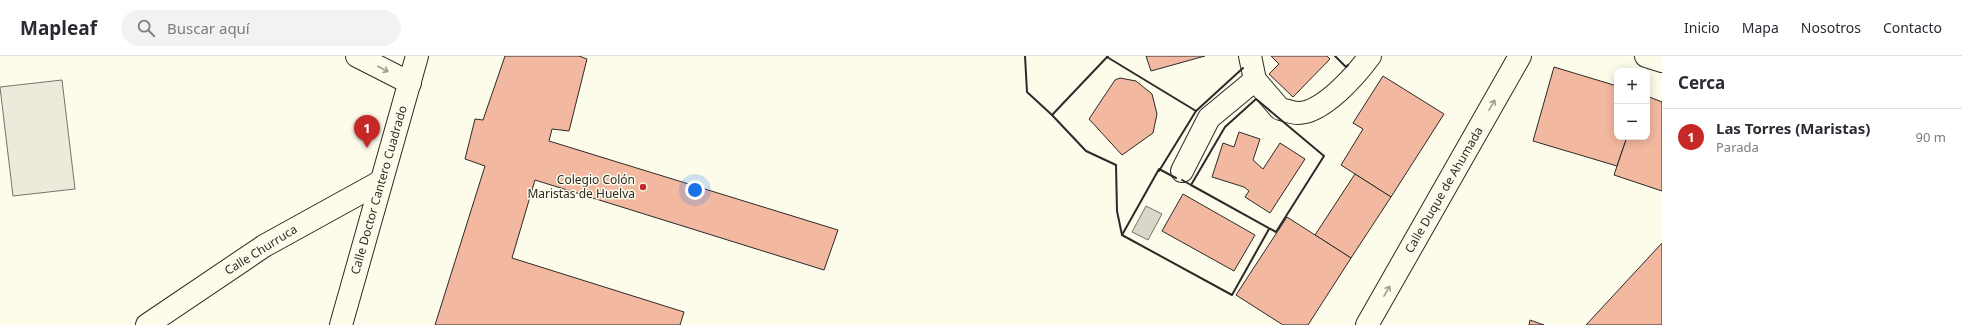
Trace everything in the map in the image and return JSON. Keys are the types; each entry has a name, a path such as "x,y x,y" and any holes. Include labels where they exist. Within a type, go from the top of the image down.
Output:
{"street":[{"path":"357,56 410,83"},
{"name":"Calle Doctor Cantero Cuadrado","path":"341,325 380,182 417,56"},
{"path":"1250,56 1255,80 1280,109 1299,113 1314,110 1331,98 1370,56"},
{"name":"Calle Duque de Ahumada","path":"1367,325 1520,56"},
{"path":"1646,56 1662,61"},
{"path":"1182,170 1196,147 1209,118 1255,80"},
{"name":"Calle Churruca","path":"147,325 264,246 380,182"}],"shaded area":[{"path":"62,80 75,189 13,196 0,87"},
{"path":"1146,206 1162,214 1148,240 1132,232"}],"building":[{"path":"505,56 579,56 587,59 569,131 552,129 549,141 838,230 824,270 535,180 512,258 684,312 680,325 435,325 485,166 465,159 475,119 483,120"},
{"path":"1146,56 1205,56 1151,71"},
{"path":"1271,56 1327,56 1330,59 1293,97 1269,74 1279,64"},
{"path":"1554,67 1614,85 1614,140 1626,140 1617,166 1533,141"},
{"path":"1383,76 1444,114 1391,197 1341,165 1363,129 1353,123"},
{"path":"1120,78 1136,81 1152,94 1157,114 1153,133 1122,155 1089,119 1115,80"},
{"path":"1650,97 1662,102 1662,191 1614,175 1626,140 1650,140"},
{"path":"1239,132 1260,139 1253,160 1263,169 1280,143 1305,159 1270,213 1245,197 1249,191 1244,187 1212,177 1223,143 1234,147"},
{"path":"1355,174 1391,197 1351,258 1315,235"},
{"path":"1183,194 1255,235 1234,271 1162,231"},
{"path":"1287,217 1351,258 1308,325 1283,325 1236,295"},
{"path":"1662,243 1662,325 1586,325"},
{"path":"1530,320 1544,325 1529,325"}],"wall":[{"path":"1025,56 1027,92 1052,115 1108,56"},
{"path":"1335,56 1346,67 1348,65"},
{"path":"1107,57 1196,111 1243,68"},
{"path":"1256,99 1324,156 1276,232 1191,185 1225,127 1256,99"},
{"path":"1159,171 1196,111"},
{"path":"1052,115 1086,151 1116,165 1117,211 1122,235"},
{"path":"1176,178 1159,169 1122,235 1232,295 1269,229"},
{"path":"1182,180 1191,185"}],"place":[{"name":"Las Torres (Maristas)","path":"367,148"},
{"name":"Colegio Colón Maristas de Huelva","path":"643,187"}]}
